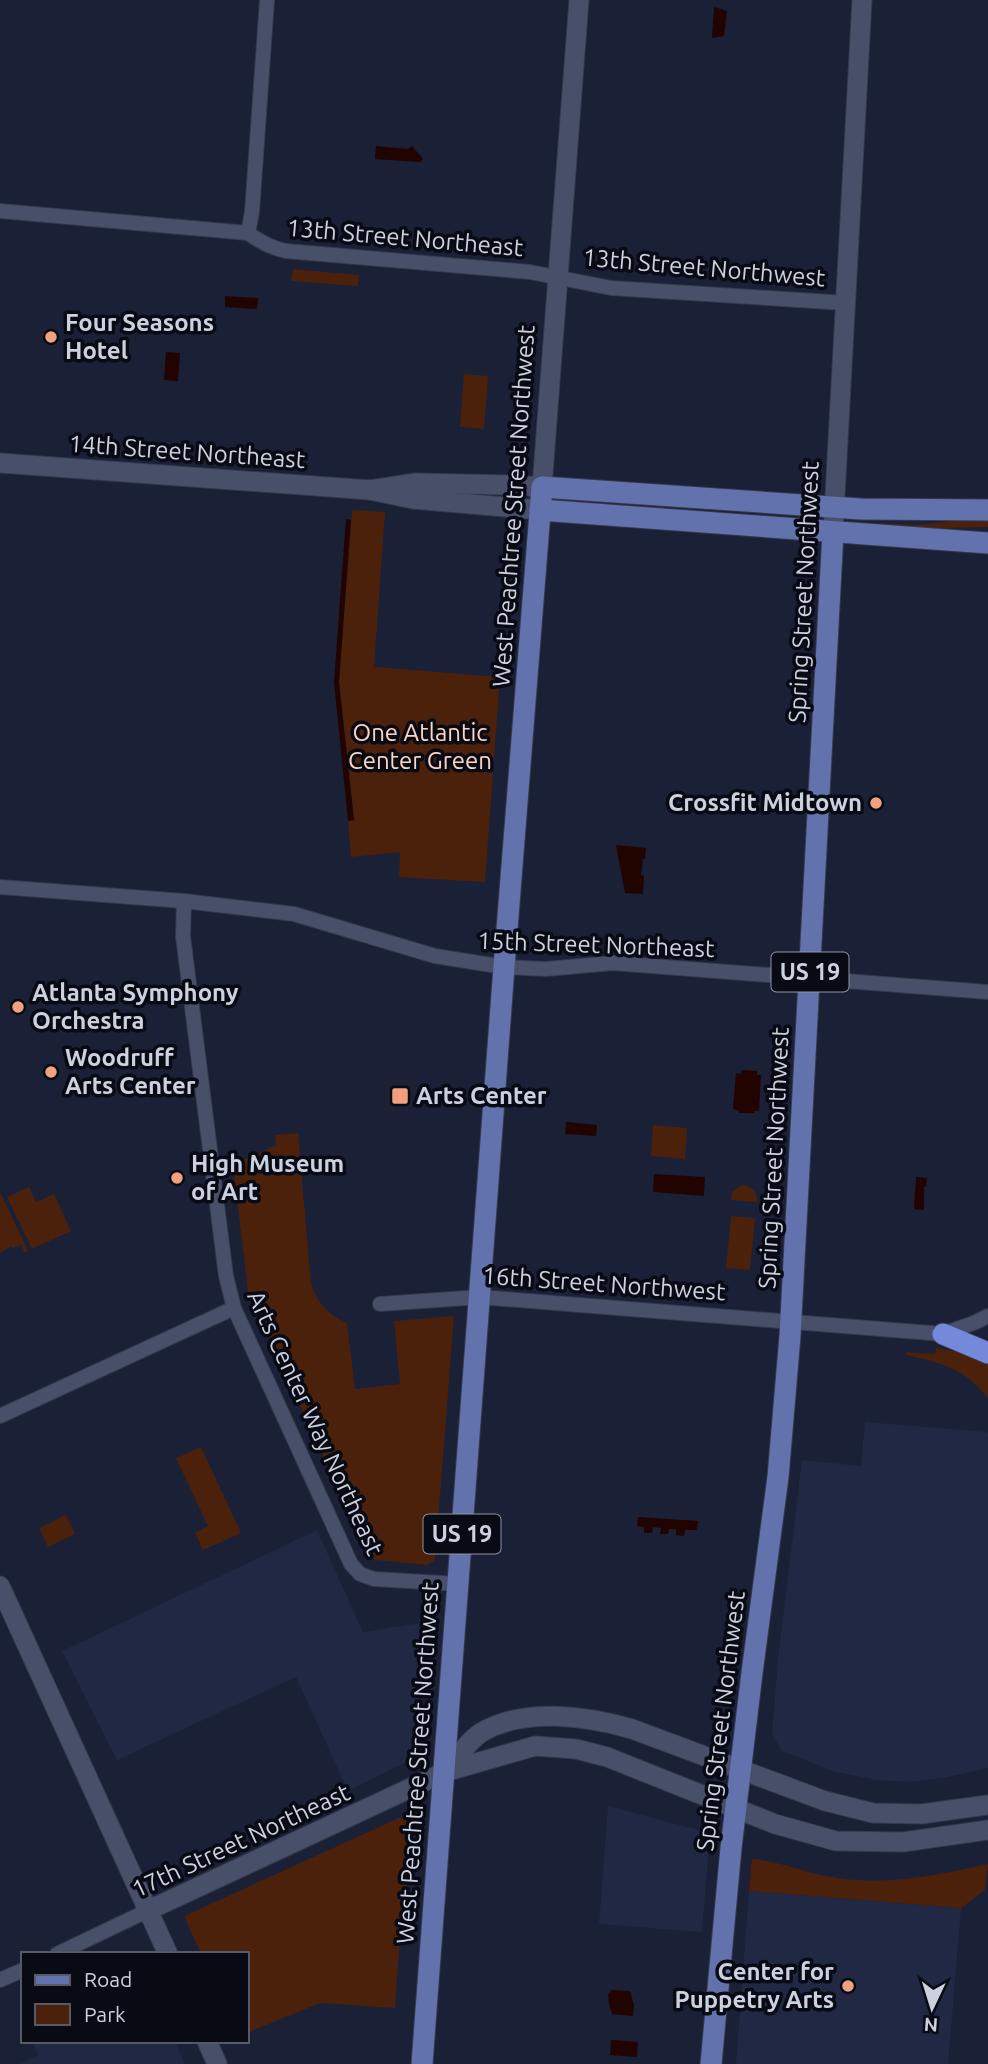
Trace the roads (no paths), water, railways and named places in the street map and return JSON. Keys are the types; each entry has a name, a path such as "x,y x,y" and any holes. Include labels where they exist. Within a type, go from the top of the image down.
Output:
{"highway":[{"path":"943,1334 988,1353"}],"main road":[{"name":"West Peachtree Street Northwest","path":"422,2064 579,0"},
{"name":"Spring Street Northwest","path":"711,2064 736,1808 778,1477 791,1321 862,0"},
{"name":"14th Street Northeast","path":"0,463 370,489 413,499 541,510"},
{"name":"14th Street Northeast","path":"370,489 416,483 542,487"},
{"path":"542,487 835,508 988,510"},
{"path":"541,510 988,543"},
{"path":"0,1586 167,1952"},
{"path":"445,1772 471,1741 490,1728 531,1718 563,1716 632,1728 825,1801 873,1813 921,1814 983,1806"},
{"name":"17th Street Northeast","path":"149,1910 445,1772 536,1746 576,1749 607,1757 775,1824 836,1841 903,1842 986,1830"},
{"path":"208,2043 217,2064"}],"street":[{"path":"248,233 252,212 267,0"},
{"name":"13th Street Northeast","path":"0,211 248,233 262,243 286,251 530,272 558,277"},
{"name":"13th Street Northwest","path":"558,277 611,288 846,303"},
{"name":"15th Street Northeast","path":"0,887 184,901 294,914 435,956 504,967 546,969 613,964 988,992"},
{"name":"Arts Center Way Northeast","path":"184,901 184,948 226,1276 234,1308 351,1564 360,1574 374,1579 458,1584"},
{"name":"16th Street Northwest","path":"380,1304 480,1297 943,1334 988,1316"},
{"path":"0,1416 234,1308"},
{"name":"17th Street Northeast","path":"61,1952 149,1910"},
{"path":"0,1980 21,1971"}],"place":[{"name":"Four Seasons Hotel","path":"51,337"},
{"name":"Crossfit Midtown","path":"876,803"},
{"name":"Atlanta Symphony Orchestra","path":"18,1007"},
{"name":"Woodruff Arts Center","path":"51,1072"},
{"name":"Arts Center","path":"400,1096"},
{"name":"High Museum of Art","path":"177,1178"},
{"name":"Center for Puppetry Arts","path":"848,1986"}],"park label":[{"name":"One Atlantic Center Green","path":"420,747"}]}
